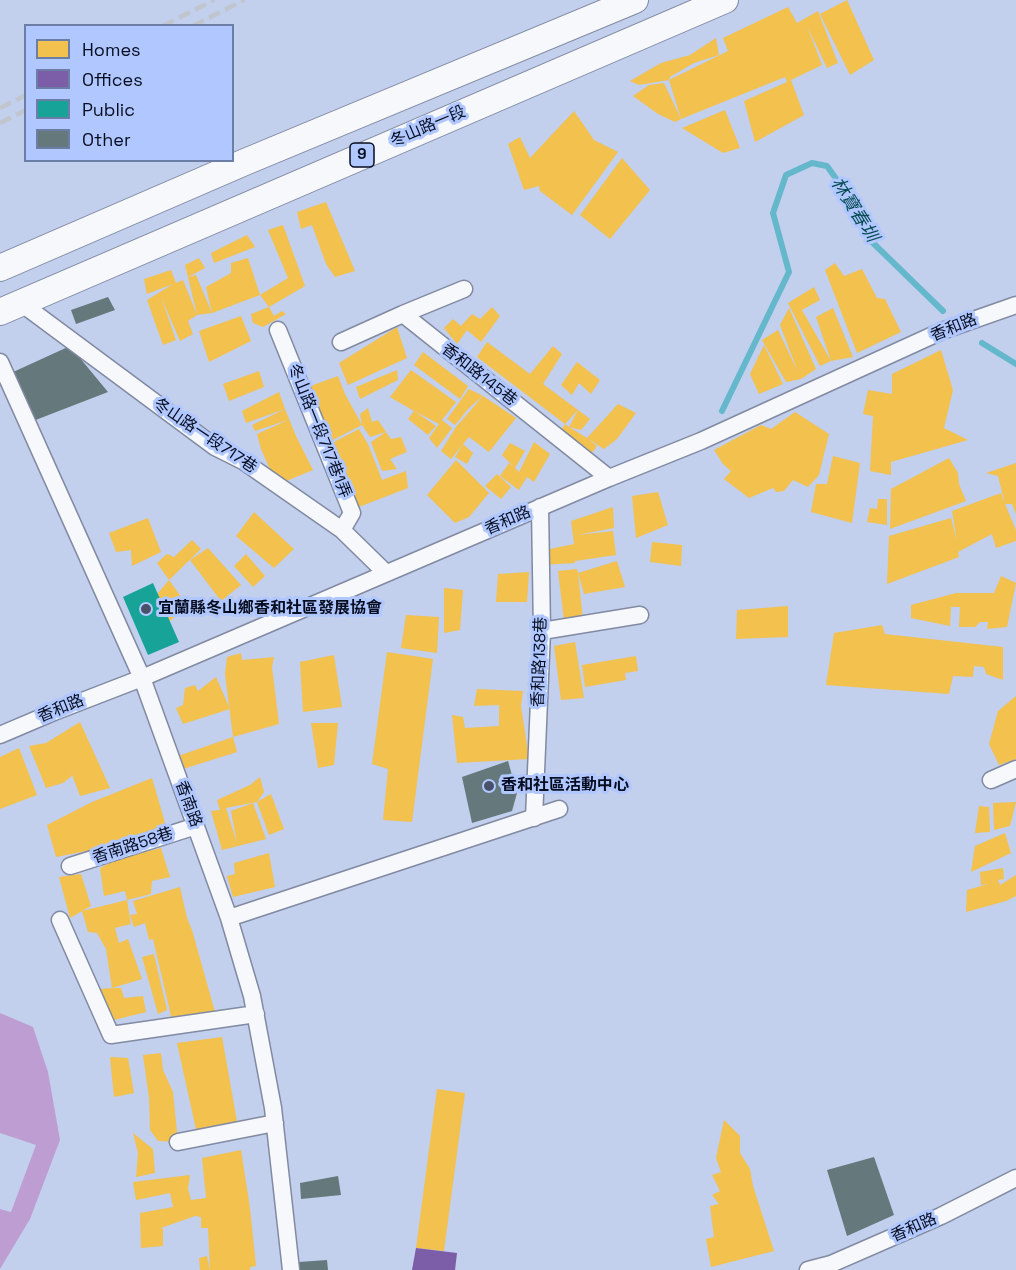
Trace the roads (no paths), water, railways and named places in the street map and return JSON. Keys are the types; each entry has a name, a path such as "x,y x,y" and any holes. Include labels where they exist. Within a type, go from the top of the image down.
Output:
{"main road":[{"name":"9","path":"0,268 244,162 635,0"},
{"name":"冬山路一段","path":"10,308 725,0"}],"street":[{"path":"341,342 464,289"},
{"name":"香和路","path":"0,735 54,711 142,678 540,507 701,441 949,329 1016,304"},
{"name":"冬山路一段717巷","path":"10,308 214,447 243,461 342,530 386,573"},
{"name":"香和路145巷","path":"403,314 609,478"},
{"name":"冬山路一段717巷1弄","path":"278,330 352,513 342,530"},
{"name":"香南路","path":"0,362 142,678 229,918 256,1014 275,1123 291,1270"},
{"name":"香和路138巷","path":"534,818 542,631 540,507"},
{"path":"542,631 640,615"},
{"path":"991,780 1016,769"},
{"path":"229,918 559,809"},
{"name":"香南路58巷","path":"70,866 196,826"},
{"path":"60,920 111,1035 256,1014"},
{"path":"178,1142 275,1123"},
{"name":"香和路","path":"808,1270 831,1264 941,1216 1016,1178"}],"waterway":[{"name":"林寶春圳","path":"722,411 789,272 773,213 786,175 812,163 827,166 869,239 943,311"},
{"name":"林寶春圳","path":"982,343 1016,364"}],"railway":[{"path":"167,24 214,0"},
{"path":"197,24 244,0"},
{"path":"0,108 24,96"},
{"path":"0,123 24,111"}],"place":[{"name":"宜蘭縣冬山鄉香和社區發展協會","path":"146,609"},
{"name":"香和社區活動中心","path":"489,786"}]}
